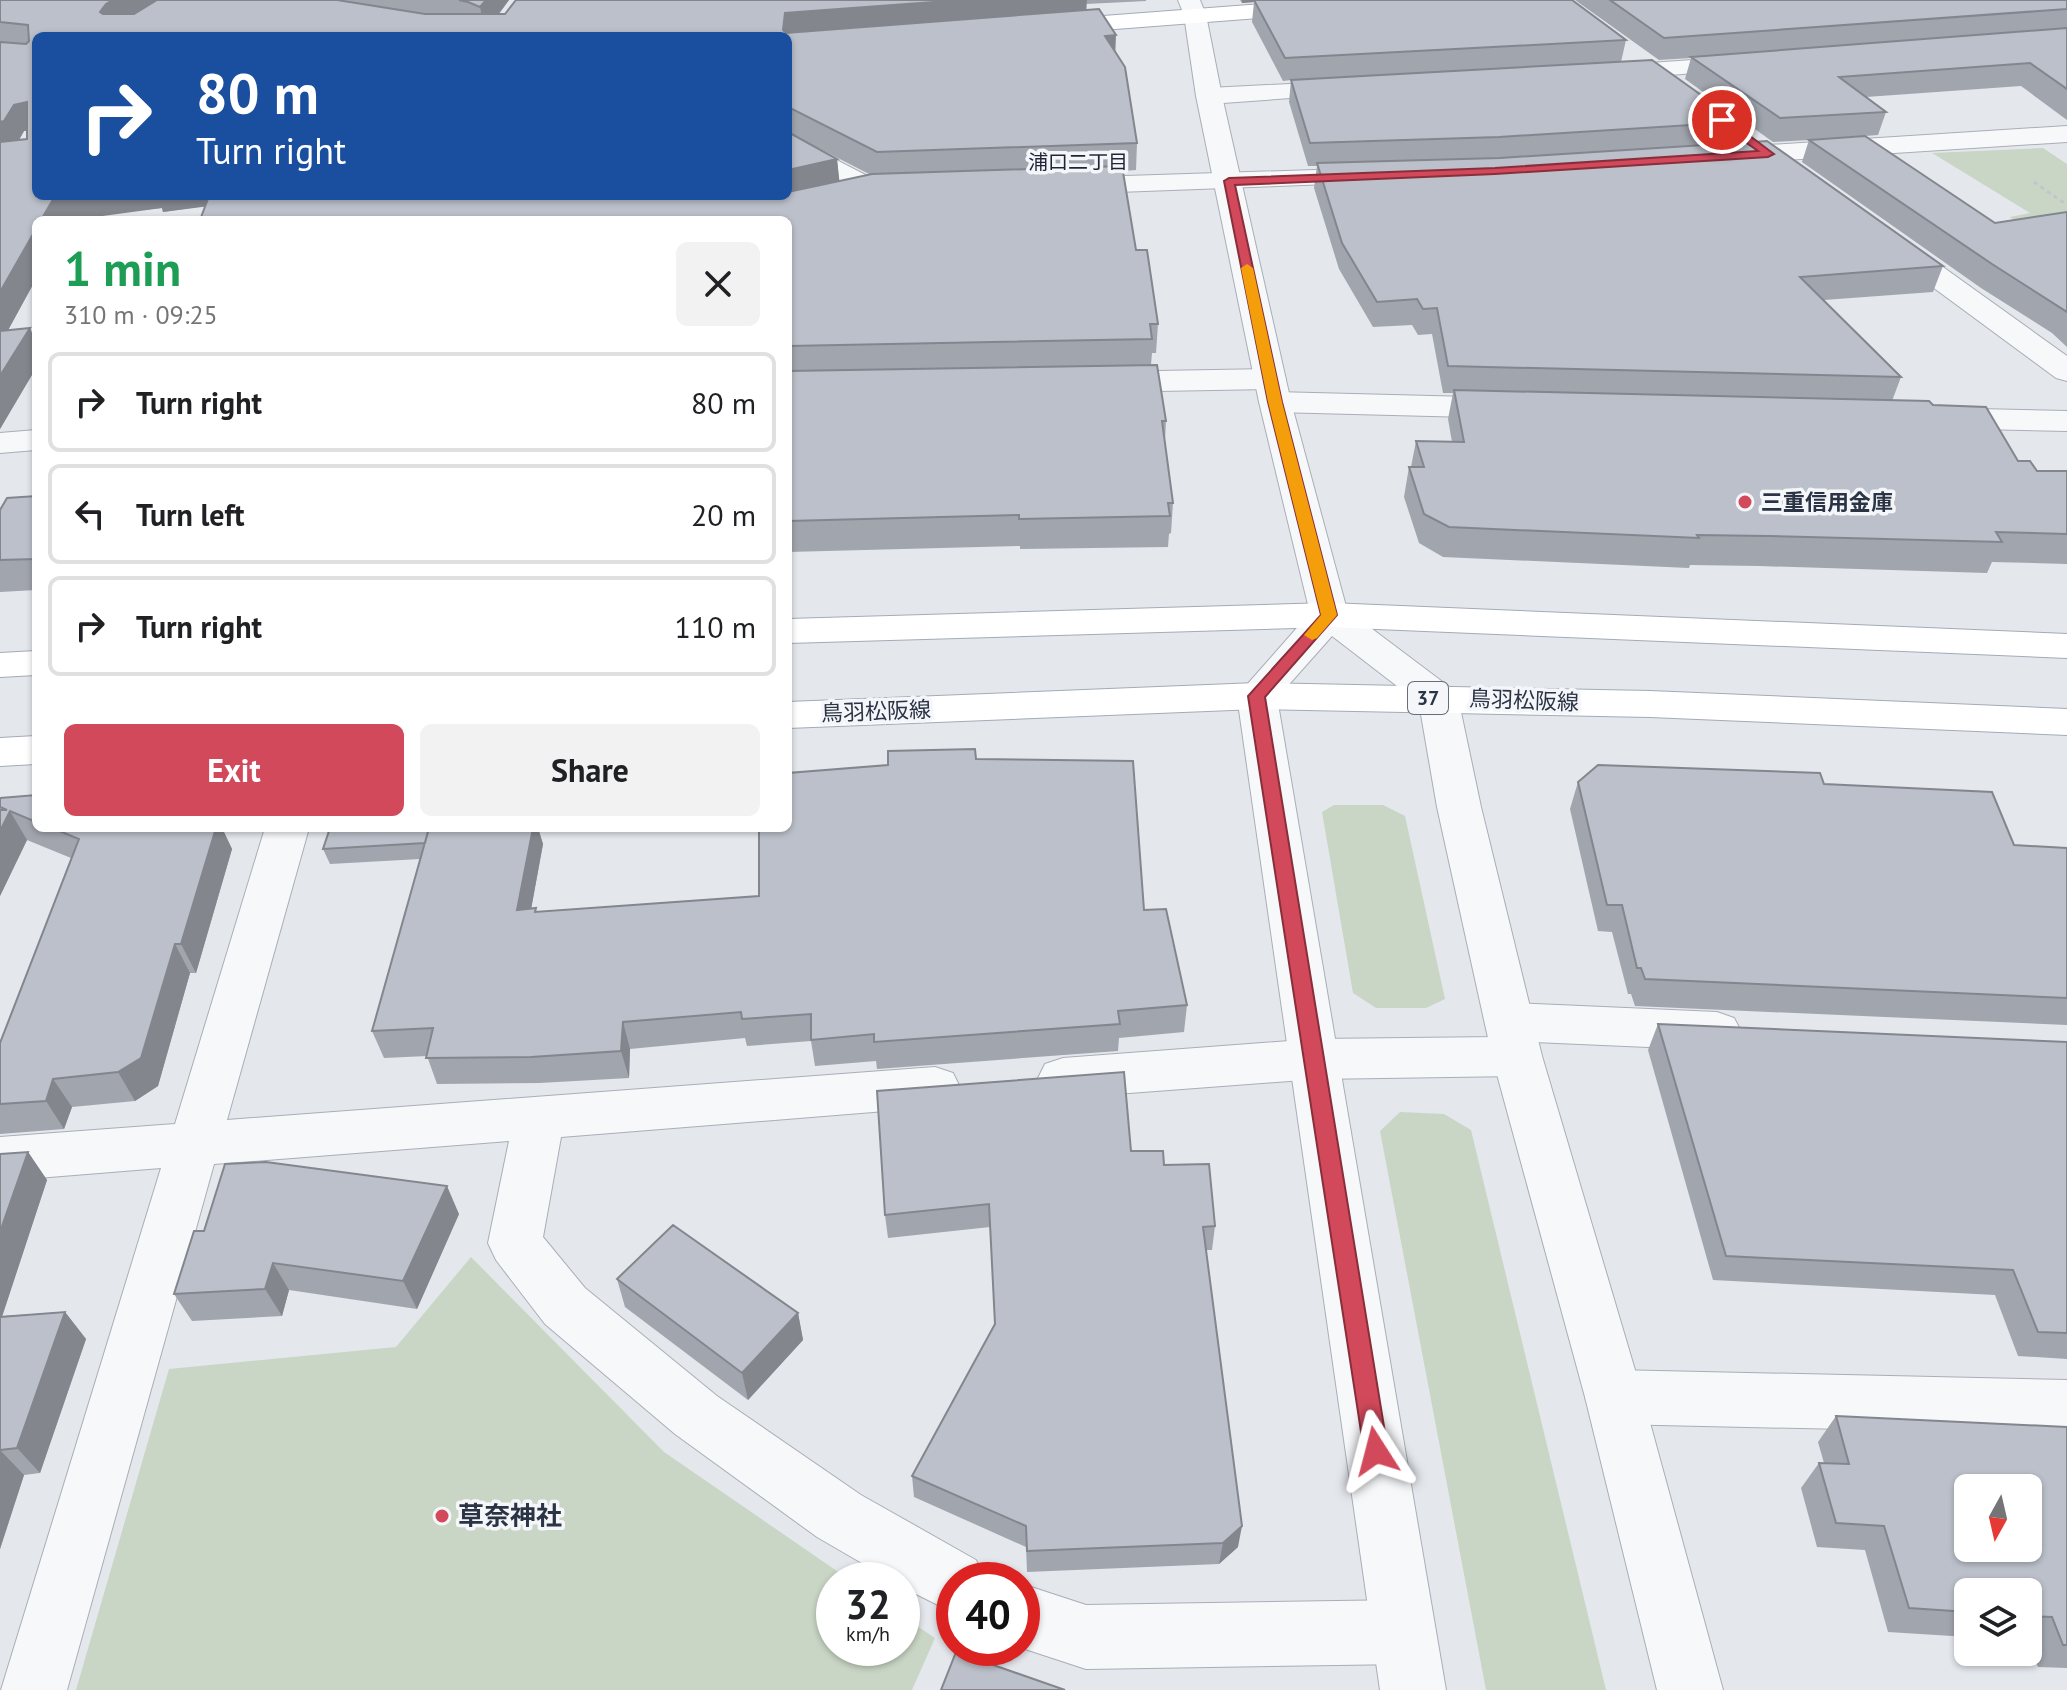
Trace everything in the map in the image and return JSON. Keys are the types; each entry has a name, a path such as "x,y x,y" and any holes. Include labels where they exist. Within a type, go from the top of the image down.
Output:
{"main road":[{"path":"1023,29 1192,8 1403,0"},
{"path":"792,631 1329,615 2067,646"},
{"path":"0,665 32,663"},
{"name":"鳥羽松阪線","path":"792,715 1257,696 1438,698 2067,722"},
{"path":"0,752 32,750"}],"street":[{"path":"1192,8 1272,390 1329,615 1438,698 1459,807 1514,1039 1614,1397 1690,1690"},
{"path":"1616,44 1692,98"},
{"path":"1590,74 1781,61"},
{"path":"1209,96 1368,87"},
{"path":"1730,126 1806,181"},
{"path":"1692,158 2067,134"},
{"path":"2033,137 2067,161"},
{"path":"792,145 873,190"},
{"path":"1033,187 1401,175"},
{"path":"828,200 873,190 905,190"},
{"path":"1868,226 2067,371"},
{"path":"1068,383 1272,390 1543,409"},
{"path":"1908,417 2067,421"},
{"path":"0,443 32,440"},
{"path":"1040,1622 1086,1637 1408,1661 1257,696 1329,615"},
{"path":"24,1681 192,1146 286,832"},
{"path":"0,1159 1316,1059 1514,1039 1765,1033"},
{"path":"539,1117 515,1243 565,1306 696,1415 839,1516 936,1572"},
{"path":"1614,1397 2067,1407"}],"green space":[{"path":"2043,148 2067,164 2067,245 2049,247 2010,217 2030,213 1932,153"},
{"path":"1334,805 1383,805 1405,816 1445,999 1426,1008 1376,1008 1353,993 1322,812"},
{"path":"1400,1112 1444,1114 1471,1130 1606,1690 1486,1690 1380,1131"},
{"name":"草奈神社","path":"471,1257 664,1452 824,1562 816,1562 816,1666 920,1666 920,1628 935,1638 912,1690 76,1690 169,1369 396,1347"}],"building":[{"path":"0,0 113,0 100,12 103,14 134,14 157,0 337,0 425,14 505,14 516,0 961,0 785,13 785,32 32,32 32,200 53,200 43,216 32,216 32,236 0,292 0,142 27,139 27,102 14,105 4,121 0,122 0,42 26,44 29,41 28,25 0,22"},
{"path":"459,0 486,0 480,7"},
{"path":"1254,0 1572,0 1626,40 1285,58"},
{"path":"1610,0 2067,0 2067,9 1664,38"},
{"path":"1099,9 1116,35 1105,36 1125,67 1137,143 877,152 792,109 792,33"},
{"path":"2067,28 2067,89 2030,63 1839,77 1886,112 1780,118 1691,57"},
{"path":"1652,60 1739,122 1499,137 1310,143 1291,80"},
{"path":"792,134 837,159 792,169"},
{"path":"1865,136 1995,223 2067,212 2067,312 1809,140"},
{"path":"1767,141 1943,266 1800,277 1901,377 1448,366 1437,308 1423,309 1417,299 1377,302 1342,243 1317,163 1500,158"},
{"path":"1122,166 1136,250 1147,250 1158,324 1150,324 1152,339 792,346 792,216 202,216 208,200 792,200 792,191 872,174"},
{"path":"30,328 0,376 0,331"},
{"path":"1157,365 1166,421 1162,421 1173,503 1168,503 1170,516 1019,519 1019,515 792,521 792,371"},
{"path":"1454,390 1929,401 1933,405 1986,407 2018,461 2030,461 2037,471 2067,471 2067,534 1996,532 2002,542 1697,535 1699,538 1449,527 1424,514 1409,467 1424,467 1416,441 1464,442"},
{"path":"32,496 32,559 0,560 0,510 7,498"},
{"path":"975,749 976,759 1133,761 1144,910 1166,909 1187,1005 1118,1011 1120,1024 874,1042 874,1034 811,1040 811,1014 742,1019 741,1012 623,1022 621,1051 531,1057 426,1058 433,1028 372,1031 428,832 532,832 517,910 536,908 535,912 759,896 759,832 792,832 792,773 888,765 888,751"},
{"path":"1598,765 1820,773 1824,784 1992,792 2014,845 2067,848 2067,998 1645,979 1641,968 1637,968 1622,905 1607,905 1578,782"},
{"path":"32,795 32,820 10,811 0,831 0,810 7,810 0,807 0,798"},
{"path":"62,832 215,832 181,944 175,944 141,1058 118,1072 53,1079 46,1101 0,1104 0,1043 79,839"},
{"path":"329,832 428,832 425,843 323,849"},
{"path":"1658,1024 2067,1042 2067,1333 2038,1332 2013,1270 1726,1256"},
{"path":"1124,1072 1131,1151 1163,1151 1164,1165 1209,1164 1215,1226 1203,1227 1242,1526 1223,1543 1027,1551 1026,1526 912,1476 995,1324 989,1204 885,1215 877,1091"},
{"path":"28,1152 0,1232 0,1154"},
{"path":"266,1162 447,1186 403,1281 273,1263 265,1289 174,1294 194,1231 204,1231 225,1164"},
{"path":"673,1225 798,1313 742,1373 617,1279"},
{"path":"65,1312 17,1448 0,1450 0,1317"},
{"path":"1836,1416 2067,1427 2067,1645 2063,1645 2052,1617 2042,1617 2042,1578 1954,1578 1954,1611 1909,1608 1884,1526 1836,1523 1819,1463 1849,1464"},
{"path":"950,1666 996,1666 1065,1690 941,1690"}],"slow traffic":[{"path":"1247,268 1275,402 1329,615 1312,635"}],"place":[{"name":"三重信用金庫","path":"1745,502"},
{"name":"草奈神社","path":"442,1516"}],"district":[{"name":"浦口二丁目","path":"1078,162"}],"route":[{"path":"1376,1451 1257,696 1329,615 1275,402 1229,181 1495,171 1768,154 1722,120"}]}
